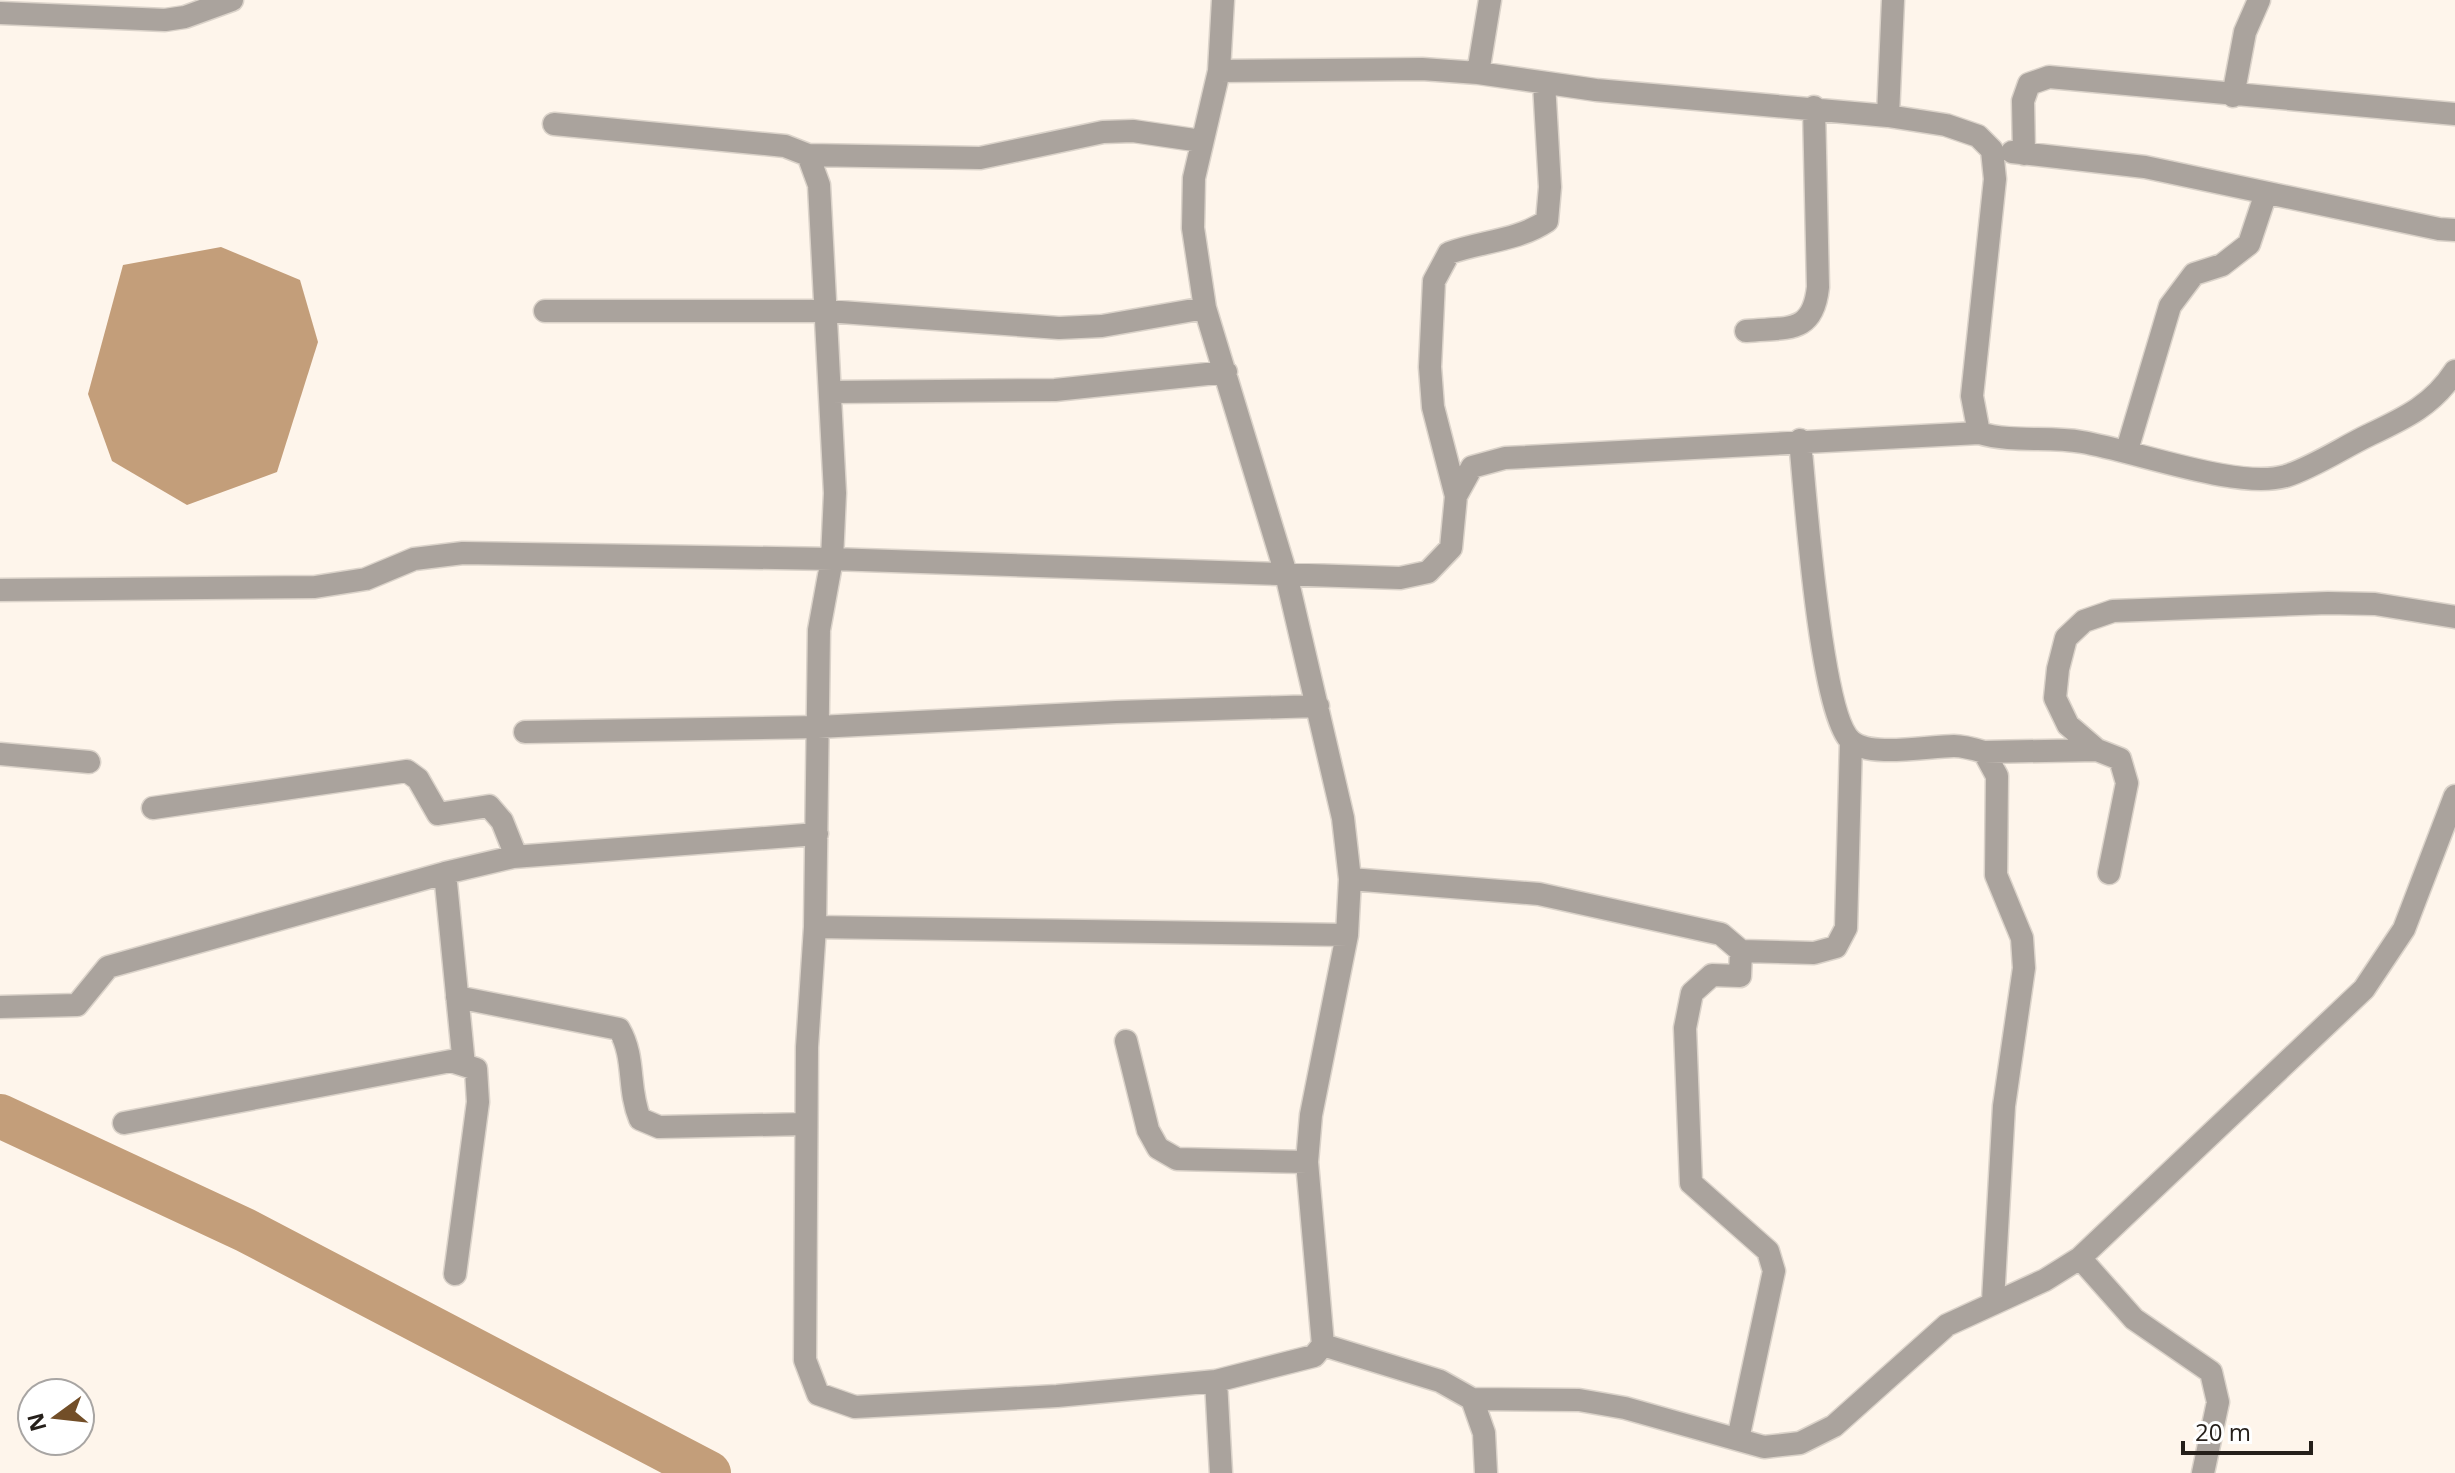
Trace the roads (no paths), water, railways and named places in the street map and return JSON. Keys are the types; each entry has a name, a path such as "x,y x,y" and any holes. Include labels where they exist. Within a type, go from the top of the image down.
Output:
{"street":[{"path":"0,13 165,20 185,17 232,0"},
{"path":"808,155 819,185 835,493 832,559 819,630 815,927 807,1047 805,1360 818,1394 855,1407 1057,1396 1216,1381 1314,1356 1323,1345 1307,1162 1311,1115 1347,935 1350,879 1343,818 1318,706 1286,574 1205,308 1193,228 1194,178 1219,71 1223,0"},
{"path":"1478,73 1490,0"},
{"path":"1888,116 1893,0"},
{"path":"2233,96 2245,32 2259,0"},
{"path":"1219,71 1422,69 1478,73 1596,90 1814,107 1888,116 1946,125 1978,136 1992,150 2145,167 2455,230"},
{"path":"2024,154 2023,101 2029,84 2049,77 2455,114"},
{"path":"0,590 315,587 366,579 414,559 463,553 832,559 1400,578 1428,572 1451,548 1456,496 1433,407 1430,367 1434,281 1449,253 1476,243 1526,235 1547,221 1550,187 1544,83"},
{"path":"1746,331 1800,326 1815,311 1818,287 1814,107"},
{"path":"554,124 785,146 808,155 980,158 1103,132 1133,131 1201,141"},
{"path":"1979,433 1972,396 1995,179 1992,150"},
{"path":"2127,450 2170,306 2194,274 2222,265 2249,244 2266,193"},
{"path":"545,311 827,311 1059,328 1102,326 1205,308"},
{"path":"1456,496 1472,467 1505,458 1800,440 1979,433 2005,441 2074,440 2127,450 2230,478 2256,480 2286,475 2421,410 2441,393 2455,371"},
{"path":"831,392 1040,391 1226,372"},
{"path":"1350,879 1539,894 1721,934 1741,951 1814,953 1836,947 1846,928 1851,742 1838,722 1812,582 1800,440"},
{"path":"2109,873 2127,783 2120,759 2097,750 2068,725 2055,698 2066,638 2084,621 2113,611 2328,603 2375,604 2455,617"},
{"path":"525,732 818,727 1116,712 1318,706"},
{"path":"1851,742 1872,750 1957,746 1984,752 2097,750"},
{"path":"1984,752 1997,776 1996,875 2022,938 2024,968 2004,1106 1993,1301"},
{"path":"0,754 89,762"},
{"path":"153,808 407,771 418,779 438,814 489,806 502,821 516,856"},
{"path":"1323,1345 1440,1381 1472,1399 1579,1400 1625,1408 1764,1447 1800,1443 1834,1426 1947,1325 1993,1301 2045,1280 2080,1258 2364,989 2404,929 2455,796"},
{"path":"0,1007 77,1005 108,967 516,856 817,834"},
{"path":"445,873 464,1065"},
{"path":"815,927 1347,935"},
{"path":"1738,1439 1774,1271 1768,1251 1691,1183 1685,1028 1692,993 1712,975 1740,976 1741,951"},
{"path":"457,997 619,1029 629,1047 631,1099 640,1119 659,1127 806,1124"},
{"path":"1126,1041 1148,1130 1158,1148 1177,1159 1307,1162"},
{"path":"124,1123 451,1061 476,1069 478,1102 455,1274"},
{"path":"2080,1258 2143,1327 2211,1372 2218,1402 2203,1473"},
{"path":"1216,1381 1221,1473"},
{"path":"1472,1399 1484,1433 1486,1473"}],"waterway":[{"path":"0,1116 245,1230 709,1473"}]}
